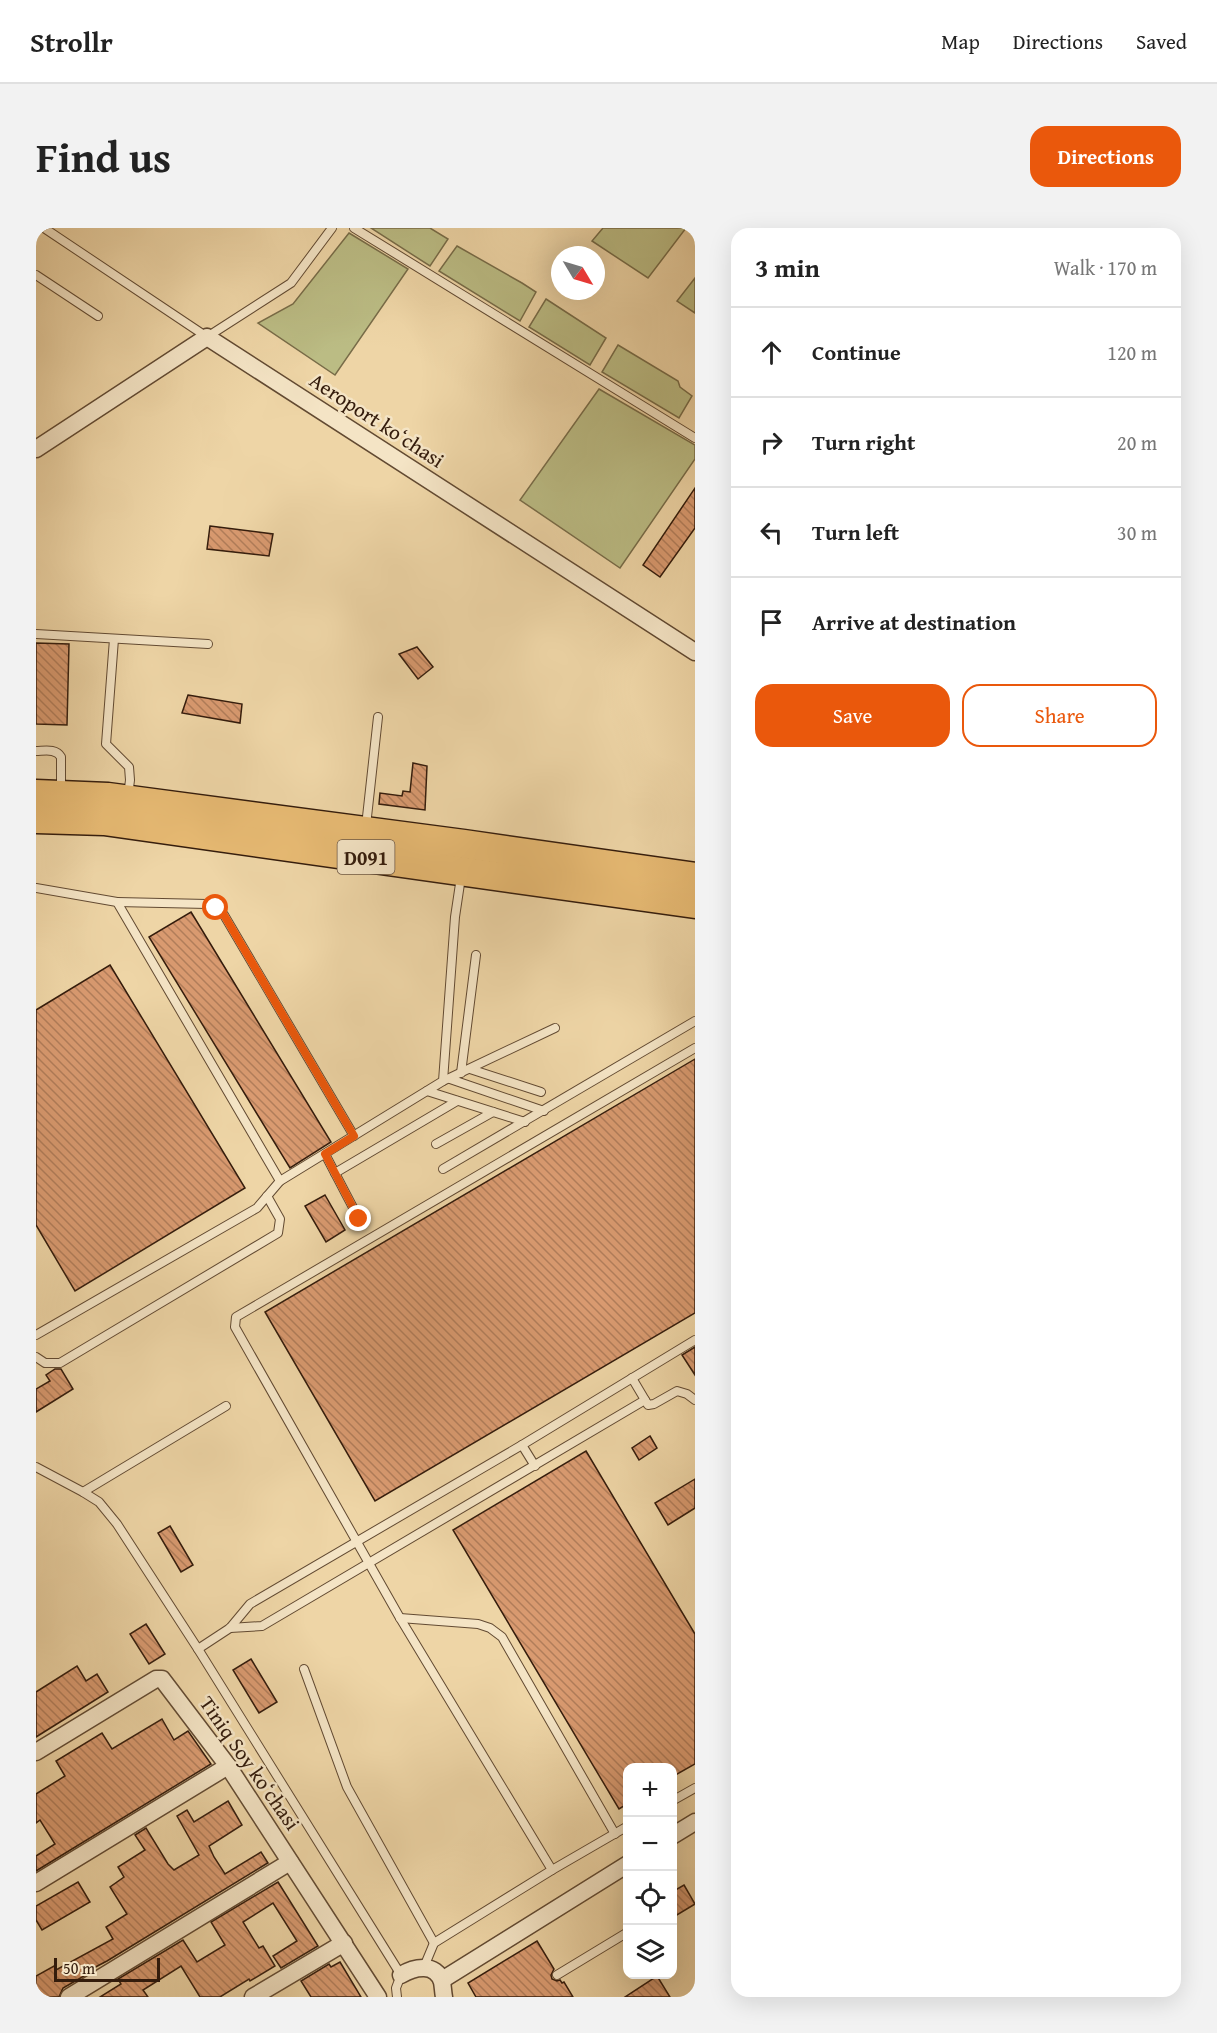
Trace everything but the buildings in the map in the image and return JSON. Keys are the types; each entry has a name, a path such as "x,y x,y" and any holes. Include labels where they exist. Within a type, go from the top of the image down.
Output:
{"highway":[{"name":"D091","path":"49,795 127,800 695,877"},
{"name":"D091","path":"36,819 104,821 695,904"}],"street":[{"path":"36,449 207,337"},
{"name":"Aeroport koʻchasi","path":"207,337 695,652"},
{"name":"Tiniq Soy koʻchasi","path":"36,1752 156,1679 162,1679 228,1766 378,1997"},
{"path":"36,1883 115,1837 228,1766"},
{"path":"677,1833 695,1822"},
{"path":"69,1997 290,1862"},
{"path":"400,1975 411,1968 424,1967 434,1971 443,1992 623,1867"},
{"path":"253,1997 344,1943"}],"lane":[{"path":"44,228 207,337 291,283 332,228"},
{"path":"354,228 695,438"},
{"path":"36,275 98,316"},
{"path":"36,634 208,644"},
{"path":"114,639 106,744 129,767 127,800"},
{"path":"365,831 378,717"},
{"path":"36,751 55,751 61,757 49,795"},
{"path":"447,1080 455,917 462,870"},
{"path":"36,888 117,902 207,904 216,908 224,915 354,1136"},
{"path":"117,902 280,1181"},
{"path":"461,1073 476,955"},
{"path":"443,1169 695,1021"},
{"path":"36,1335 257,1208 280,1181 427,1091 555,1028"},
{"path":"552,1870 400,1618 235,1327 236,1317 695,1048"},
{"path":"470,1069 541,1092"},
{"path":"447,1080 544,1111"},
{"path":"427,1091 525,1122"},
{"path":"335,1173 457,1101"},
{"path":"436,1144 493,1112"},
{"path":"325,1154 359,1219"},
{"path":"36,1357 45,1363 60,1363 278,1233 280,1219 267,1196"},
{"path":"198,1649 230,1628 250,1604 522,1445 695,1340"},
{"path":"632,1378 645,1400 651,1405 677,1391 695,1400"},
{"path":"230,1628 262,1626 645,1400"},
{"path":"83,1492 226,1406"},
{"path":"522,1445 535,1466"},
{"path":"36,1467 99,1502 117,1524 198,1649 400,1975 396,1988 397,1997"},
{"path":"400,1618 478,1624 490,1628 502,1637 615,1834"},
{"path":"304,1669 347,1787 434,1943"},
{"path":"677,1798 695,1788"},
{"path":"424,1967 434,1943 623,1829"},
{"path":"557,1974 623,1934"}],"green space":[{"path":"371,228 430,228 448,239 430,266"},
{"path":"603,228 686,228 648,278 605,250 605,246 600,246 592,241"},
{"path":"349,233 408,269 335,375 258,323 293,304"},
{"path":"457,246 536,292 520,321 439,271"},
{"path":"695,278 695,313 677,301"},
{"path":"546,299 606,338 590,365 529,327"},
{"path":"618,345 678,381 680,387 692,396 679,418 602,372"},
{"path":"599,389 695,445 695,459 620,568 520,500"}],"route":[{"path":"216,908 224,915 354,1136 325,1154 359,1219"}]}
